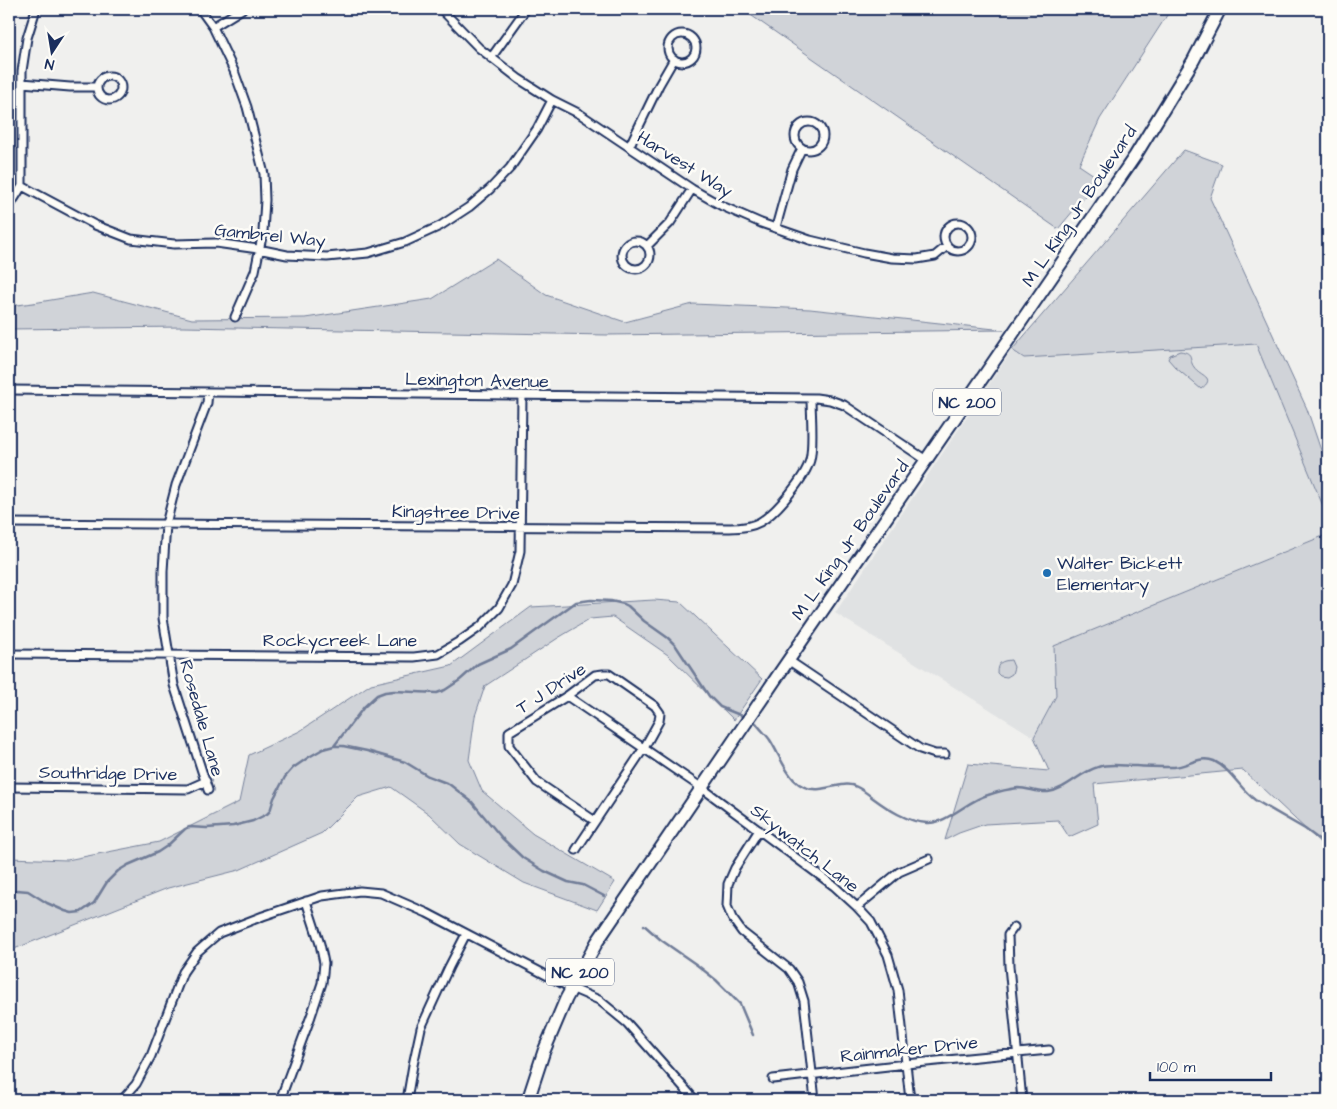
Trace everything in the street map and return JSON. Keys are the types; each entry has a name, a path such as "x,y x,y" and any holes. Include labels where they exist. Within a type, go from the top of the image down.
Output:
{"main road":[{"name":"M L King Jr Boulevard","path":"528,1100 544,1051 572,988 602,934 1135,156 1193,61 1220,9"}],"street":[{"path":"9,206 22,186 22,71 27,38 36,9"},
{"path":"200,9 213,27 234,71 248,107 264,174 263,232 255,271 235,317"},
{"path":"213,27 242,9"},
{"name":"Harvest Way","path":"441,9 479,48 519,79 552,100 580,114 692,189 722,206 761,223 810,240 892,258 918,259 935,256 947,246"},
{"path":"491,58 526,9"},
{"path":"629,147 674,59"},
{"path":"22,83 97,87"},
{"name":"Gambrel Way","path":"22,186 95,225 131,239 174,244 216,243 287,255 327,257 368,253 405,242 440,226 476,201 510,168 537,129 552,100"},
{"path":"809,122 818,125 822,132 821,142 815,148 806,150 802,148 796,141 795,132 797,128 800,124 809,122"},
{"path":"776,227 792,170 802,148"},
{"path":"647,246 670,222 692,189"},
{"name":"Harvest Way","path":"958,223 966,226 972,238 968,246 960,250 951,249 947,246 944,233 949,226 958,223"},
{"path":"635,241 644,243 647,246 650,259 645,266 632,268 625,262 622,254 626,245 635,241"},
{"name":"Lexington Avenue","path":"9,390 811,398 830,400 844,405 926,460"},
{"name":"Rosedale Lane","path":"208,392 207,403 176,485 166,524 163,571 163,618 174,685 208,790"},
{"name":"Rockycreek Lane","path":"9,654 414,657 438,654 480,627 499,608 512,586 520,551 522,395"},
{"name":"Kingstree Drive","path":"9,523 743,528 759,523 770,515 799,482 806,470 811,454 811,398"},
{"path":"788,660 920,749 935,754 946,754"},
{"name":"T J Drive","path":"576,850 644,748 659,721 660,713 655,706 608,674 595,675 567,696 509,732 509,746 537,782 595,821"},
{"name":"Skywatch Lane","path":"567,696 702,788 759,830 834,886 871,922 888,954 898,990 910,1100"},
{"name":"Southridge Drive","path":"9,787 188,789 206,781"},
{"path":"759,830 735,868 728,884 727,906 732,918 742,932 789,969 798,982 804,1001 815,1100"},
{"path":"857,907 899,872 929,859"},
{"path":"122,1100 136,1084 151,1056 183,972 197,952 219,933 263,916 322,896 360,891 381,893 427,913 599,1000 626,1023 695,1100"},
{"path":"280,1100 322,983 324,963 320,944 306,902"},
{"path":"1014,926 1008,935 1009,966 1022,1100"},
{"path":"407,1100 421,1028 466,934"},
{"name":"Rainmaker Drive","path":"773,1079 1049,1050"}],"shaded area":[{"path":"742,9 1171,9 1100,119 1079,165 1100,179 1058,229"},
{"path":"1184,150 1222,164 1210,198 1307,409 1328,471 1328,518 1256,344 1024,358 1012,350"},
{"path":"496,259 546,295 625,322 693,304 810,309 1004,330 607,335 183,327 9,329 9,306 93,293 192,319 305,318 432,299"},
{"name":"Walter Bickett Elementary","path":"1256,343 1328,518 1328,534 1054,646 1056,696 1034,737 835,613 1012,350 1024,358"},
{"path":"1180,351 1188,353 1194,367 1206,377 1208,382 1201,389 1168,359 1170,355"},
{"path":"1328,534 1328,850 1243,770 1094,784 1098,824 1069,837 1058,820 985,824 945,840 968,764 1049,771 1034,737 1056,696 1054,646"},
{"path":"654,600 680,602 762,679 734,720 668,655 613,617 590,619 485,686 475,716 469,760 482,791 533,834 615,882 597,910 524,883 460,844 429,814 391,787 358,797 322,833 239,870 168,888 9,951 9,858 67,860 159,842 239,802 249,755 300,731 371,684 451,666 531,607"},
{"path":"1011,660 1014,667 1012,674 1007,677 1000,676 997,673 999,664"}],"waterway":[{"path":"334,746 364,707 377,695 394,691 437,693 445,690 478,664 511,649 576,602 591,600 611,601 628,606 676,646 709,696 720,707 745,717"},
{"path":"753,721 770,740 794,780 801,785 810,789 853,785 898,814 920,822 927,823 942,820 980,798 1003,791 1018,788 1044,792 1055,790 1091,769 1107,765 1174,767 1209,759 1225,769 1255,800 1305,829 1328,846"},
{"path":"9,895 17,890 28,891 47,903 65,911 72,913 81,912 94,903 107,882 118,871 158,852 185,829 189,827 233,826 253,821 267,814 285,777 293,768 323,749 343,746 405,762 428,776 449,784 472,802 502,838 523,858 544,871 568,882 583,885 604,896"},
{"path":"644,925 661,940 716,980 740,1004 753,1035"}],"place":[{"name":"Walter Bickett Elementary","path":"1047,573"}]}
